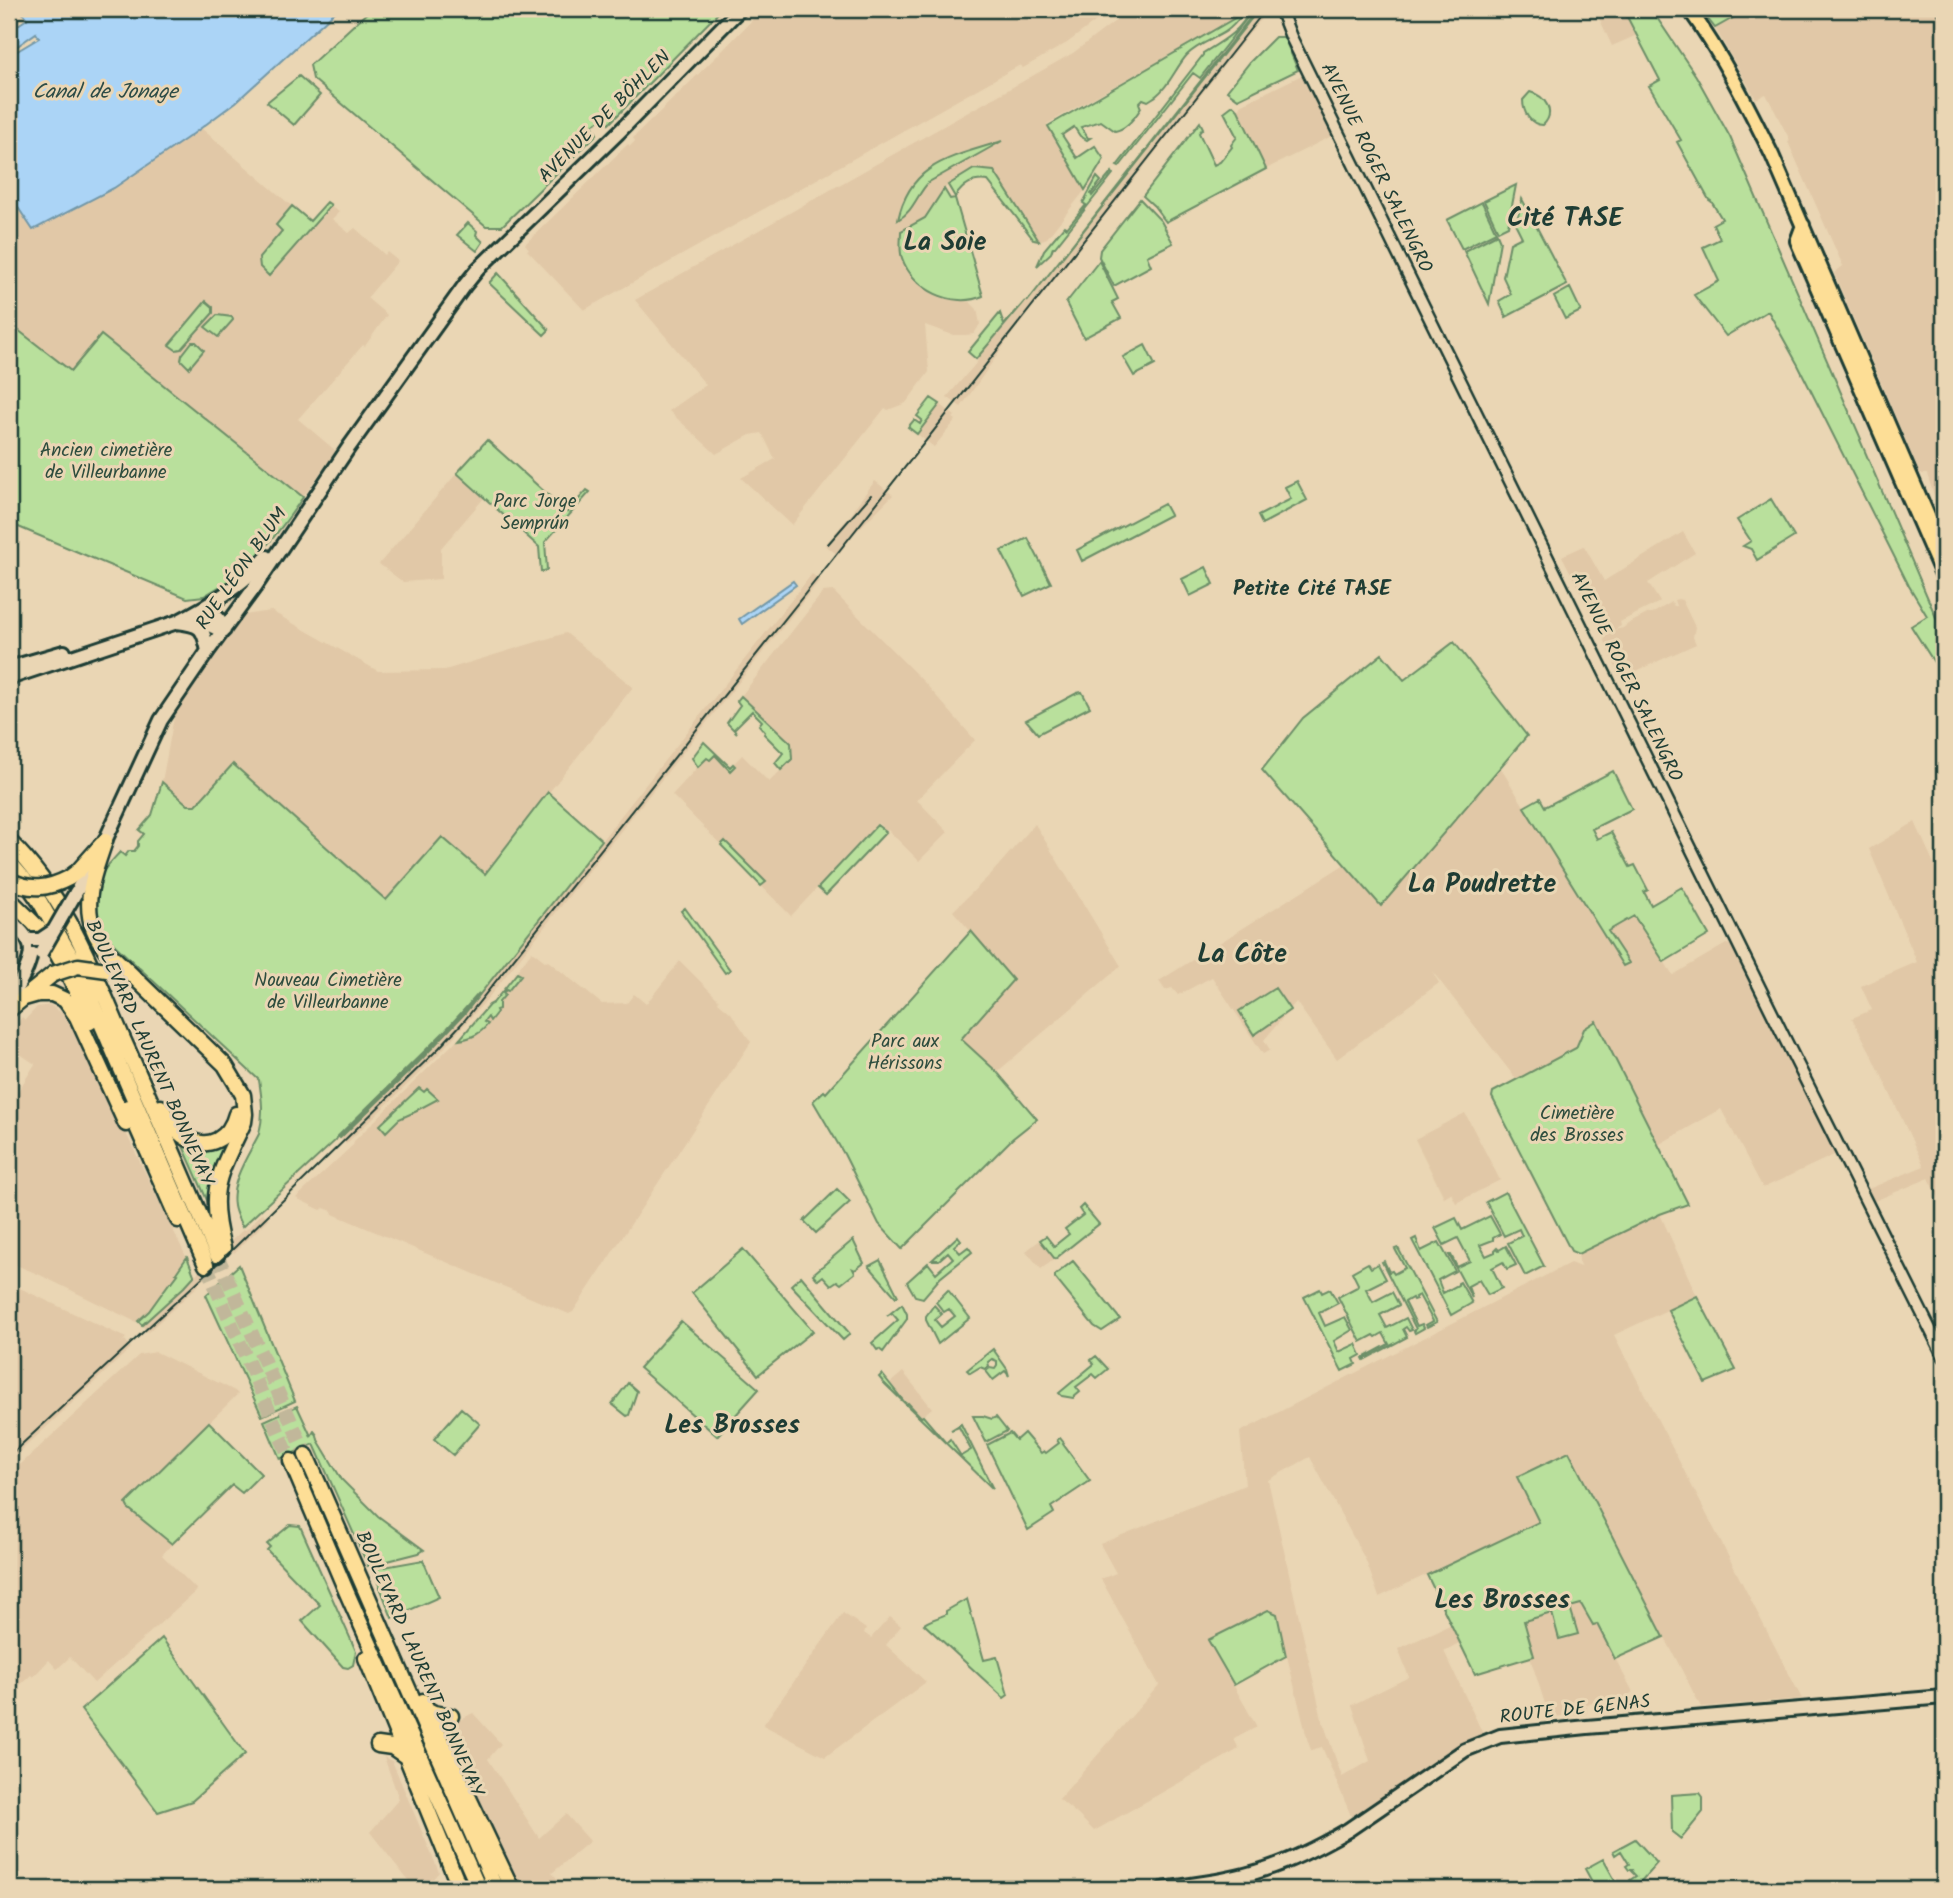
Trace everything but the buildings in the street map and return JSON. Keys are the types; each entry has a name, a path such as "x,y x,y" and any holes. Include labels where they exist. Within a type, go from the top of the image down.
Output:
{"highway":[{"name":"BOULEVARD LAURENT BONNEVAY","path":"9,841 53,894 86,954 215,1256"},
{"path":"9,880 36,888 58,884 78,871 105,841"},
{"path":"105,841 90,896 90,922 94,934 107,951 226,1065 243,1095 244,1122 218,1179 215,1195 215,1256"},
{"name":"BOULEVARD LAURENT BONNEVAY","path":"9,862 40,902 75,963 192,1230 197,1248 215,1256"},
{"path":"9,899 53,947 108,1060 152,1166 184,1233 197,1248"},
{"path":"9,911 72,983"},
{"path":"9,1010 53,974 78,966 116,973 132,985 220,1070 233,1089 238,1108 230,1130 214,1141 204,1143 186,1137 171,1123 151,1089 140,1077"},
{"path":"24,998 38,994 65,1000 77,1017 143,1156 152,1166"},
{"name":"BOULEVARD LAURENT BONNEVAY","path":"306,1455 496,1889"},
{"name":"BOULEVARD LAURENT BONNEVAY","path":"291,1461 479,1889"},
{"path":"347,1593 356,1632 460,1889"},
{"path":"375,1615 388,1630 428,1710 451,1716 439,1735 512,1889"},
{"path":"392,1724 389,1738 378,1745 392,1747 405,1756"}],"main road":[{"name":"AVENUE DE BÖHLEN","path":"495,252 618,133 740,9"},
{"path":"1689,9 1741,91 1772,155 1944,553"},
{"path":"1806,231 1797,241 1944,579"},
{"name":"RUE LÉON BLUM","path":"9,1003 105,841 161,720 256,587 299,520 444,312 464,285 495,252"},
{"path":"9,678 177,622 200,611 253,573 299,520"},
{"path":"200,611 215,614 222,621 224,630"},
{"path":"177,622 195,625 202,631 208,651"},
{"path":"9,668 77,648 116,641"},
{"path":"9,919 29,939 40,940 54,929"},
{"name":"RUE LÉON BLUM","path":"9,1003 29,960 29,939"},
{"name":"ROUTE DE GENAS","path":"1163,1889 1263,1870 1290,1860 1339,1835 1465,1750 1500,1736 1944,1697"}],"street":[{"name":"AVENUE ROGER SALENGRO","path":"1280,9 1370,199 1944,1357"}],"shaded area":[{"path":"760,9 1112,9 1067,43 1023,68 1020,65 584,310 527,250 529,249 525,244 628,144 630,146 635,141 633,138 723,50"},
{"path":"1131,9 1244,9 1240,15 1047,124 1085,190 1047,238 1039,241 994,171 953,181 944,189 925,218 901,231 923,286 941,296 970,302 977,309 980,324 974,334 965,335 953,335 925,325 929,372 906,403 888,410 885,408 792,525 741,478 775,459 762,433 750,435 716,454 669,411 706,385 635,300 1073,53"},
{"path":"1257,9 1268,10 1014,331 961,407 947,397 1027,301"},
{"path":"1595,9 1623,9 1637,35 1612,46"},
{"path":"1749,9 1944,9 1944,527 1927,474 1920,474 1834,273 1843,266 1788,142 1790,140 1766,94 1756,99 1715,28"},
{"path":"1302,75 1332,136 1266,169 1238,110 1240,105"},
{"path":"201,128 309,221 327,202 339,212 332,219 349,233 355,228 385,255 387,252 398,261 367,298 387,315 365,346 363,345 298,419 336,451 303,497 101,336 71,371 9,323 9,194 34,230 114,188"},
{"path":"940,404 955,416 953,418 956,420 934,447 917,434"},
{"path":"457,473 484,498 441,548 441,579 403,582 379,564"},
{"path":"875,481 893,495 853,535 838,555 825,545"},
{"path":"1683,532 1695,553 1648,583 1660,602 1620,622 1621,626 1614,630 1623,628 1672,602 1676,606 1674,600 1678,599 1682,600 1695,627 1693,637 1696,644 1623,677 1622,674 1619,675 1603,636 1562,556 1584,546 1604,581"},
{"path":"812,574 820,580 488,998 438,1055 346,1144 338,1136 444,1032 483,987 485,988"},
{"path":"833,591 924,682 975,740 917,800 948,832 919,861 878,823 791,916 672,795 707,757 710,760 716,754 730,767 742,755 769,782 792,759 791,743 741,696 823,592"},
{"path":"271,611 378,671 445,670 566,633 633,687 484,874 442,837 386,900 233,764 196,805 188,805 162,782 174,717 186,691 245,615"},
{"path":"1500,767 1602,934 1634,916 1673,975 1726,944 1731,945 1836,1154 1763,1188 1721,1109 1658,1145 1596,1022 1584,1029 1576,1048 1516,1079 1432,971 1439,983 1337,1059 1296,1002 1264,1040 1270,1050 1263,1054 1212,977 1178,995 1172,988 1165,990 1159,981 1345,864 1381,906"},
{"path":"1915,822 1944,886 1942,1205 1929,1178 1872,1202 1866,1190 1924,1166 1852,1018 1872,1010 1861,986 1917,962 1869,849"},
{"path":"1035,824 1121,966 997,1072 961,1039 1013,980 953,911 991,874"},
{"path":"9,930 19,946 20,966 9,983"},
{"path":"532,951 602,1004 627,1003 634,994 646,1004 680,961 731,1013 751,1042 573,1312 569,1314 333,1214 332,1211 324,1208 321,1210 296,1198 353,1145 354,1141 460,1037 493,1002"},
{"path":"50,1005 74,1021 195,1275 262,1213 269,1219 148,1332 138,1321 9,1262 9,1106 35,1064 17,1052 19,1048 9,1041 9,1037 22,1017 25,1020 37,1007"},
{"path":"1465,1113 1500,1180 1456,1203 1451,1193 1444,1197 1415,1139"},
{"path":"1660,1214 1697,1296 1614,1335 1802,1699 1701,1707 1569,1453 1539,1522 1379,1597 1366,1561 1310,1457 1268,1480 1322,1719 1342,1777 1370,1761 1352,1705 1409,1677 1398,1649 1452,1624 1461,1642 1444,1651 1483,1734 1354,1823 1322,1747 1311,1750 1308,1742 1277,1615 1208,1640 1257,1727 1234,1739 1239,1749 1094,1831 1059,1799 1159,1685 1101,1579 1116,1573 1100,1544 1245,1485 1240,1432 1570,1263 1580,1267 1578,1254"},
{"path":"1040,1240 1055,1259 1041,1269 1026,1251"},
{"path":"9,1283 126,1338 121,1343 125,1340 131,1348 9,1462"},
{"path":"156,1352 238,1394 126,1504 128,1509 172,1544 162,1555 197,1590 94,1683 70,1657 57,1669 49,1660 33,1677 31,1675 17,1688 9,1680 9,1475 139,1355"},
{"path":"903,1372 932,1408 921,1417 890,1383"},
{"path":"1581,1604 1592,1625 1597,1624 1633,1692 1630,1694 1630,1700 1586,1704 1585,1714 1552,1717 1546,1707 1530,1657 1534,1656 1524,1621"},
{"path":"843,1613 866,1629 864,1633 871,1638 890,1617 901,1626 886,1645 926,1682 825,1757 763,1725"},
{"path":"473,1713 501,1744 488,1759 539,1838 566,1814 590,1841 552,1873 567,1889 518,1889 442,1729"},
{"path":"384,1757 392,1761 439,1872 424,1889 415,1889 370,1832 399,1799"}],"green space":[{"path":"371,9 722,9 609,124 606,117 592,125 597,134 502,226 486,226 313,79 310,65"},
{"path":"1244,9 1244,12 1228,30 1187,55 1162,91 1148,101 1143,99 1139,103 1141,108 1123,128 1115,131 1101,121 1081,127 1090,138 1087,140 1080,136 1074,127 1062,135 1077,158 1095,146 1104,159 1085,190 1048,126 1240,15"},
{"path":"1250,9 1254,9 1200,78 1193,73 1119,167 1117,166 1203,53 1236,30"},
{"path":"1257,9 1259,9 1027,302"},
{"path":"1623,9 1651,9 1696,76 1730,137 1944,636 1944,678 1911,626 1927,616 1768,311 1726,336 1694,295 1719,281 1703,247 1720,239 1713,224 1722,219 1677,142 1681,140 1649,86 1660,80"},
{"path":"1700,9 1749,9 1715,28"},
{"path":"1275,37 1284,37 1298,70 1238,99 1227,91 1250,62"},
{"path":"299,76 320,95 294,125 267,102"},
{"path":"1530,92 1541,97 1549,110 1543,125 1534,123 1524,109 1523,100"},
{"path":"1233,105 1238,110 1266,169 1166,222 1143,196 1200,122 1203,128 1199,133 1214,165 1220,162 1237,137 1224,112"},
{"path":"1002,141 929,182 908,212 898,220 912,185 923,174 951,158"},
{"path":"974,169 994,171 1039,241 1034,240 988,181 969,183 955,197 948,185"},
{"path":"1112,172 1051,253 1037,266 1044,250 1086,205 1083,203 1097,177 1101,181 1092,196"},
{"path":"1516,185 1508,226 1498,231 1484,201"},
{"path":"944,189 950,199 955,198 983,296 959,300 935,294 915,279 902,258 901,231 925,218"},
{"path":"1140,199 1161,221 1173,243 1147,256 1151,266 1114,286 1099,257 1100,250"},
{"path":"1522,199 1567,285 1506,317 1499,301 1511,294 1503,277 1510,243 1522,237 1516,225"},
{"path":"327,202 331,205 269,276 260,267 259,258 282,231 276,225 292,206 310,221"},
{"path":"1482,202 1496,232 1462,249 1447,220"},
{"path":"468,223 477,231 476,235 483,242 477,251 457,235"},
{"path":"1497,234 1500,241 1489,304 1464,251"},
{"path":"1099,261 1118,299 1112,302 1121,318 1084,338 1066,303"},
{"path":"498,273 549,330 544,335 489,283"},
{"path":"1570,288 1581,311 1565,319 1554,297"},
{"path":"206,301 213,307 213,313 181,349 176,350 169,345"},
{"path":"1025,301 976,359 968,352 1000,313 1004,325"},
{"path":"217,315 232,317 233,320 218,337 205,327"},
{"name":"Ancien cimetière de Villeurbanne","path":"9,323 71,371 101,335 303,497 275,535 245,568 220,588 204,596 187,598 9,523"},
{"path":"192,342 196,342 204,350 189,368 181,360"},
{"path":"1145,345 1155,365 1134,376 1123,357"},
{"path":"931,398 940,404 917,434 908,427 914,420 920,424 922,420 917,416"},
{"name":"Parc Jorge Semprún","path":"487,440 567,512 587,490 590,492 545,542 547,570 541,572 539,547 457,473"},
{"path":"1297,481 1307,500 1262,524 1258,516 1291,499 1285,487"},
{"path":"1771,499 1794,537 1757,560 1751,549 1743,546 1751,541 1737,520"},
{"path":"1164,504 1170,515 1082,561 1077,550"},
{"path":"1028,538 1051,583 1024,596 1001,551"},
{"path":"1206,567 1214,584 1190,596 1182,579"},
{"path":"1454,642 1527,736 1381,906 1262,770 1303,718 1382,654 1404,680"},
{"path":"1082,692 1090,707 1038,734 1026,720 1077,693"},
{"path":"741,696 791,743 792,759 781,770 775,763 783,753 764,734 759,725 762,721 752,711 734,729 737,733 727,723 740,705 737,701"},
{"path":"704,742 730,767 733,764 735,766 730,771 715,755 710,760 707,758 698,767 692,758"},
{"name":"Nouveau Cimetière de Villeurbanne","path":"233,764 386,900 442,837 485,874 548,792 602,840 465,1013 419,1062 339,1137 445,1034 479,993 444,1032 338,1136 336,1140 242,1227 233,1197 237,1178 261,1127 259,1080 102,933 95,907 101,875 120,852 125,856 138,846 138,841 144,834 139,830 152,815 162,782 188,805 196,805"},
{"path":"1613,771 1632,809 1592,829 1597,839 1611,832 1630,867 1635,865 1648,890 1644,892 1651,905 1682,887 1709,935 1664,962 1634,916 1608,931 1629,963 1623,966 1524,807 1540,798 1545,807"},
{"path":"877,825 886,832 826,895 818,888"},
{"path":"725,841 766,882 761,886 721,845"},
{"path":"685,908 730,970 725,973 681,911"},
{"name":"Parc aux Hérissons","path":"971,931 1013,980 961,1039 997,1072 1037,1119 1012,1139 902,1249 879,1224 844,1154 813,1101 824,1091 826,1093"},
{"path":"517,973 521,975 508,991 503,993 505,995 499,1002 497,1012 490,1021 488,1017 484,1022 488,1024 475,1035 459,1040 493,1003"},
{"path":"1275,988 1290,1010 1254,1035 1239,1011"},
{"name":"Cimetière des Brosses","path":"1596,1021 1688,1204 1660,1214 1578,1254 1571,1251 1492,1097 1493,1092 1576,1048 1584,1029"},
{"path":"419,1088 424,1092 427,1089 438,1099 399,1119 386,1132 380,1125"},
{"path":"180,1139 228,1139 210,1207"},
{"path":"837,1189 850,1202 816,1233 804,1221"},
{"path":"1505,1192 1544,1266 1525,1276 1508,1243 1522,1236 1519,1229 1504,1236 1486,1202"},
{"path":"1083,1205 1099,1224 1055,1259 1040,1240 1046,1236 1054,1246 1069,1234 1065,1229 1083,1215 1079,1209"},
{"path":"1490,1216 1500,1234 1480,1245 1486,1256 1497,1248 1499,1250 1506,1246 1516,1265 1507,1269 1503,1262 1492,1268 1502,1288 1488,1295 1479,1280 1468,1286 1472,1298 1449,1255 1457,1267 1470,1261 1458,1238 1444,1245 1435,1228 1456,1218 1462,1230"},
{"path":"958,1236 961,1240 954,1246 960,1253 968,1247 972,1252 940,1278 923,1298 915,1296 907,1282 928,1263 936,1273 953,1258 948,1252 939,1260 932,1260"},
{"path":"1416,1238 1421,1251 1439,1242 1455,1271 1438,1280 1443,1293 1460,1282 1472,1303 1451,1315 1412,1240"},
{"path":"853,1240 864,1263 853,1269 855,1273 841,1284 837,1281 831,1285 823,1276 818,1280 813,1274"},
{"path":"1398,1248 1437,1322 1427,1327 1426,1325 1433,1321 1419,1295 1416,1299 1412,1298 1405,1302 1417,1326 1422,1324 1424,1328 1415,1333 1416,1329 1382,1262 1384,1261 1389,1272 1394,1274 1405,1268 1395,1249"},
{"path":"743,1249 813,1331 758,1375 692,1293"},
{"path":"187,1257 194,1276 142,1325 138,1321 172,1282"},
{"path":"880,1260 898,1296 896,1297 869,1266"},
{"path":"1073,1261 1120,1319 1102,1331 1094,1326 1055,1278 1055,1275"},
{"path":"1368,1263 1371,1268 1378,1264 1386,1279 1366,1289 1373,1302 1392,1292 1399,1305 1380,1315 1387,1328 1406,1318 1412,1330 1409,1331 1406,1327 1403,1329 1407,1337 1364,1360 1363,1358 1389,1344 1383,1333 1361,1342 1338,1297 1357,1287 1352,1272"},
{"path":"239,1265 295,1401 262,1416 206,1295"},
{"path":"801,1276 850,1334 843,1340 791,1285"},
{"path":"1320,1289 1322,1293 1330,1289 1338,1303 1319,1313 1325,1326 1345,1317 1352,1330 1334,1341 1339,1352 1356,1344 1361,1355 1354,1359 1356,1364 1342,1371 1304,1297"},
{"path":"948,1290 970,1318 938,1344 926,1316 934,1305 942,1314 935,1320 941,1327 955,1316 949,1309 944,1312 936,1302"},
{"path":"1697,1296 1736,1370 1705,1383 1668,1310"},
{"path":"902,1304 907,1319 883,1352 877,1350 872,1343 898,1320 892,1313 887,1316"},
{"path":"681,1321 759,1389 717,1436 639,1368"},
{"path":"993,1349 1009,1376 1005,1371 993,1380 986,1371 997,1366 997,1361 992,1359 985,1369 980,1367 970,1373 967,1370"},
{"path":"1096,1356 1108,1369 1097,1378 1093,1374 1076,1387 1080,1392 1073,1398 1062,1396 1059,1393 1094,1364 1091,1360"},
{"path":"882,1374 906,1404 923,1416 946,1443 950,1439 961,1456 971,1450 959,1427 951,1430 961,1424 993,1489 884,1383 879,1377"},
{"path":"628,1383 637,1391 627,1416 612,1404"},
{"path":"297,1406 311,1436 314,1431 342,1480 378,1516 424,1550 368,1566 314,1444 280,1459 264,1421"},
{"path":"461,1408 480,1424 453,1455 434,1439"},
{"path":"973,1416 992,1419 996,1417 1007,1431 986,1442"},
{"path":"209,1422 261,1474 242,1493 232,1485 172,1544 126,1504"},
{"path":"1010,1433 1016,1440 1024,1433 1041,1453 1046,1453 1059,1443 1057,1440 1060,1438 1090,1481 1051,1507 1054,1513 1028,1530 987,1445"},
{"path":"1569,1452 1664,1637 1615,1659 1597,1624 1593,1625 1581,1604 1570,1607 1578,1634 1559,1639 1552,1613 1524,1621 1534,1656 1475,1674 1427,1575 1539,1522 1517,1477"},
{"path":"290,1525 300,1526 356,1651 353,1665 348,1668 343,1667 302,1621 320,1605 267,1550 270,1547 267,1544"},
{"path":"423,1560 439,1597 392,1618 373,1569"},
{"path":"967,1599 984,1660 997,1657 1008,1695 1004,1698 924,1624 946,1614 946,1611"},
{"path":"1268,1610 1277,1614 1286,1656 1234,1685 1208,1640"},
{"path":"162,1638 245,1754 192,1801 158,1812 81,1710"},
{"path":"1700,1793 1703,1797 1703,1812 1681,1839 1672,1832 1671,1795"},
{"path":"1635,1839 1657,1863 1635,1888 1630,1880 1636,1876 1631,1871 1633,1870 1626,1866 1629,1864 1621,1851 1615,1855 1613,1851"},
{"path":"1603,1859 1616,1882 1604,1889 1596,1889 1585,1869"}],"water":[{"name":"Canal de Jonage","path":"20,9 338,9 236,102 193,134 114,188 33,230 9,194 9,56 39,38 36,33 9,52 9,31 27,19"},
{"path":"793,581 796,585 742,624 739,619"}],"tunnel":[{"path":"217,1255 306,1455"},
{"path":"206,1265 291,1461"}],"tram line":[{"path":"9,1456 233,1249 464,1021 1266,9"},
{"path":"828,544 871,495"}],"district":[{"name":"Cité TASE","path":"1565,219"},
{"name":"La Soie","path":"945,243"},
{"name":"Petite Cité TASE","path":"1312,589"},
{"name":"La Poudrette","path":"1482,885"},
{"name":"La Côte","path":"1242,955"},
{"name":"Les Brosses","path":"732,1426"},
{"name":"Les Brosses","path":"1502,1601"}]}
